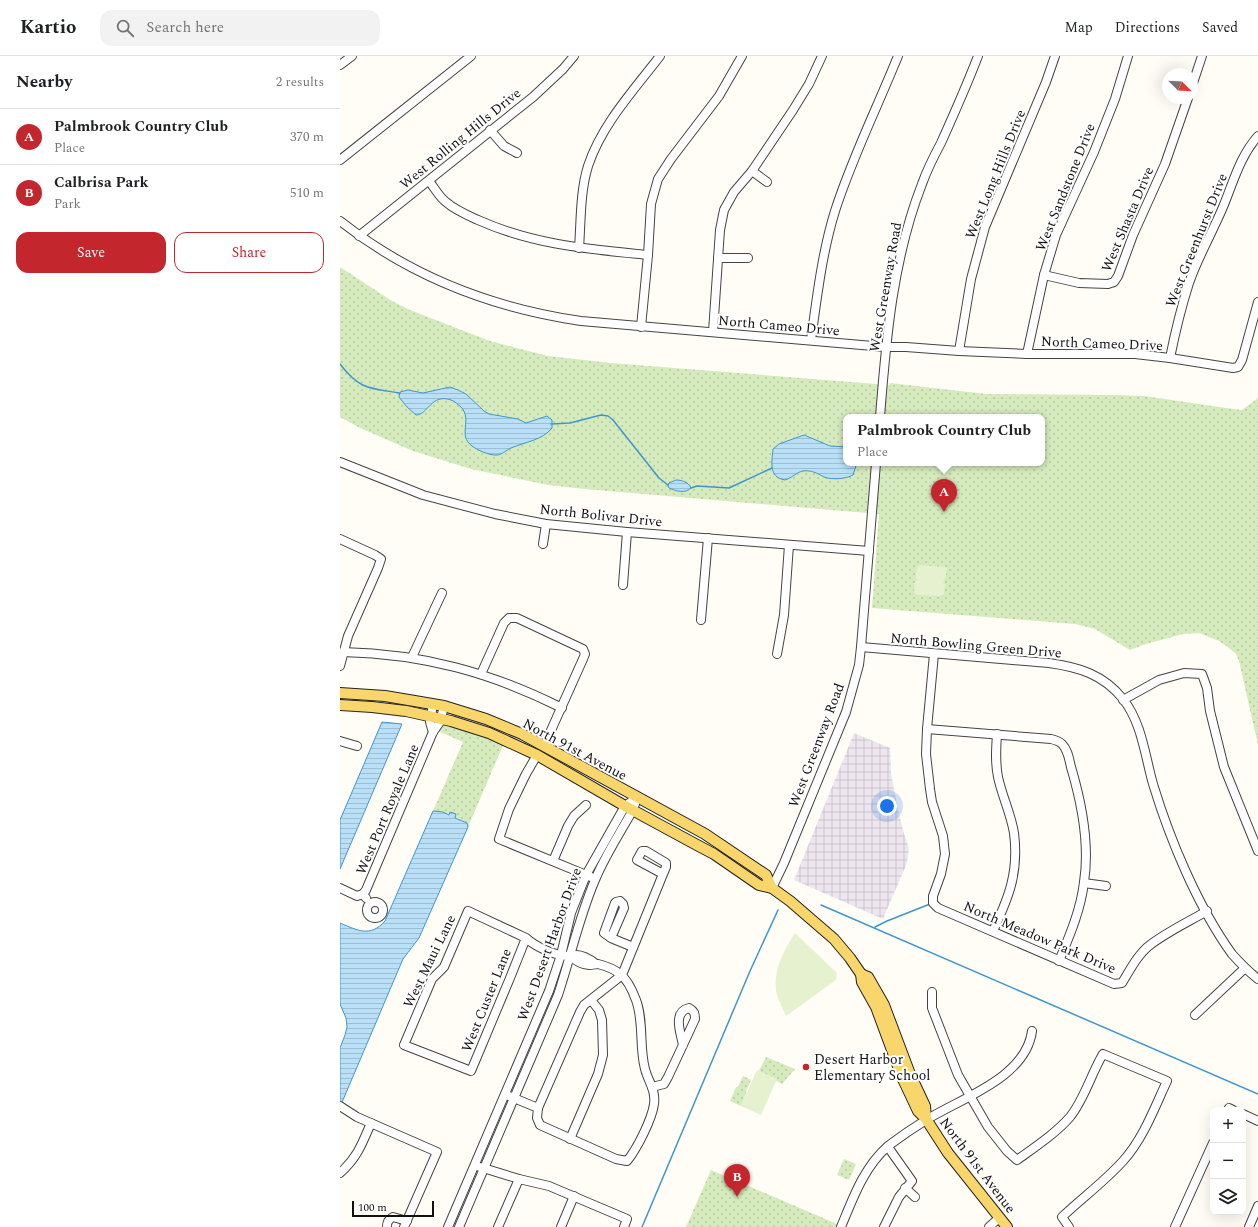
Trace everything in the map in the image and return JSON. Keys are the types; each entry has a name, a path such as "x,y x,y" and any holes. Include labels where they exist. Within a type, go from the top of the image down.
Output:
{"main road":[{"name":"North 91st Avenue","path":"340,693 385,696 438,705 486,719 522,734 704,834 766,875 772,888"},
{"name":"North 91st Avenue","path":"340,705 392,709 436,717 489,733 537,756 713,854 760,885 772,888 790,901 834,939 861,974 868,977 874,986 884,1005 889,1028 925,1106 926,1119 948,1153 1007,1227"}],"street":[{"path":"340,66 352,56"},
{"path":"340,160 471,56"},
{"name":"West Rolling Hills Drive","path":"359,236 532,97 563,69 574,56"},
{"path":"579,248 583,190 588,167 597,144 610,122 660,56"},
{"path":"641,327 651,204 658,179 671,159 719,96 742,56"},
{"path":"713,332 720,230 724,210 734,192 752,171 772,142 805,90 822,56"},
{"path":"811,340 820,276 835,212 853,161 898,56"},
{"name":"West Greenway Road","path":"880,414 885,347 906,231 922,184 978,56"},
{"name":"West Long Hills Drive","path":"959,351 971,279 985,227 1046,82 1055,56"},
{"name":"West Sandstone Drive","path":"1027,354 1044,275 1056,235 1115,99 1128,56"},
{"path":"1198,68 1202,56"},
{"name":"West Shasta Drive","path":"1044,275 1079,283 1108,284 1114,282 1118,276 1133,236 1165,164 1186,104"},
{"path":"490,130 504,146 517,153"},
{"name":"West Greenhurst Drive","path":"1170,358 1178,319 1190,282 1223,207 1242,158 1258,136"},
{"path":"752,171 767,182"},
{"path":"429,181 446,202 491,226 528,238 579,248 648,255"},
{"name":"North Cameo Drive","path":"340,221 359,236 412,268 481,299 552,317 641,327 885,347 1027,354 1128,354 1170,358 1233,368 1238,367 1242,360 1258,302"},
{"path":"718,258 748,258"},
{"name":"North Bolivar Drive","path":"340,462 423,495 495,514 546,524 627,532 869,551"},
{"name":"West Greenway Road","path":"772,888 846,712 859,665 876,466"},
{"path":"543,544 546,524"},
{"path":"623,585 627,532"},
{"path":"702,620 708,538"},
{"path":"340,539 381,559 350,630 340,666"},
{"path":"778,654 784,615 789,544"},
{"path":"412,657 442,593"},
{"path":"481,674 504,623 510,618 517,618 579,646 584,652 584,659 544,746"},
{"name":"North Bowling Green Drive","path":"861,647 1049,662 1072,666 1098,678 1123,700 1137,724 1153,782 1168,827 1189,877 1206,911 1233,954 1244,968 1258,979"},
{"path":"343,652 376,653 412,657 443,663 481,674 535,695 562,708"},
{"path":"934,654 927,729 1052,739 1062,743 1067,751 1084,821 1086,859 1080,905 1071,933 1059,961"},
{"path":"1123,700 1159,680 1184,673 1202,674 1207,688 1210,711 1224,767 1258,851"},
{"name":"West Port Royale Lane","path":"363,894 433,732 430,722 436,717 438,705"},
{"name":"North Meadow Park Drive","path":"927,729 926,754 930,789 943,836 944,854 941,874 933,896 933,903 938,908 1114,984 1122,983 1132,966 1149,946 1206,911"},
{"path":"993,931 1006,902 1014,874 1014,832 998,778 996,760 997,734"},
{"path":"340,741 357,746"},
{"path":"537,756 526,774 510,809 499,839 595,878"},
{"name":"West Desert Harbor Drive","path":"448,1227 549,991 561,955 571,913 586,875 636,798"},
{"path":"553,861 568,826 574,816 586,805"},
{"name":"West Desert Harbor Drive","path":"459,1227 558,995 571,956 581,916 595,878 629,808"},
{"path":"526,938 531,943 561,955 576,955 590,959 596,964 611,968 622,975 637,1000 645,1070 654,1094 654,1104 652,1114 634,1153 627,1161 616,1160 540,1125 537,1118 538,1108 584,1005 622,975 666,867 666,863 646,851 642,851 638,860 663,874"},
{"path":"1084,882 1106,886"},
{"path":"340,888 357,896 363,894 370,904"},
{"name":"West Maui Lane","path":"471,1071 404,1044 432,979 444,967 468,912 526,938"},
{"name":"West Custer Lane","path":"471,1071 526,938"},
{"path":"612,938 633,947"},
{"path":"1195,1015 1244,968"},
{"path":"932,992 932,1008 955,1069 969,1097 988,1127 1007,1151 1017,1160 1048,1138 1070,1116 1080,1100 1096,1065 1103,1054 1167,1082 1142,1135 1124,1160 1109,1176 1062,1217 1069,1227"},
{"path":"570,1139 598,1074 603,1054 602,1020 599,1010 591,1000"},
{"path":"841,1227 866,1172 875,1160 888,1147 926,1119 969,1097 1001,1077 1020,1057 1028,1045 1032,1031"},
{"path":"652,1087 664,1084 684,1045"},
{"path":"505,1094 538,1108"},
{"path":"341,1106 357,1117 437,1152 405,1224 393,1217 389,1219 386,1227"},
{"path":"1246,1115 1258,1121"},
{"path":"340,1173 350,1164 358,1152 371,1123"},
{"path":"884,1227 905,1188 912,1181 888,1147"},
{"path":"1175,1227 1210,1150"},
{"path":"475,1165 519,1179 549,1186 574,1196 626,1223"},
{"path":"498,1227 519,1179"},
{"path":"905,1188 915,1197"},
{"path":"561,1227 574,1196"},
{"path":"1249,1227 1258,1206"},
{"path":"989,1227 999,1218"}],"shaded area":[{"path":"854,733 890,748 891,773 897,805 909,848 907,863 883,919 794,880"}],"green space":[{"path":"340,267 392,301 410,310 490,341 548,356 611,363 889,385 890,383 986,394 1144,396 1242,410 1258,398 1258,745 1239,661 1236,654 1219,641 1199,633 1183,634 1130,650 1095,629 1075,624 872,608 879,514 548,485 471,469 413,451 360,428 340,417"},
{"path":"919,565 945,567 947,569 943,582 945,584 944,594 941,596 917,595 914,592 915,581 917,580 917,567"},
{"path":"447,723 504,743 468,827 467,823 455,817 456,814 450,812 449,815 443,812 433,811 463,742 438,731 441,726"},
{"path":"795,933 837,973 836,980 786,1016 777,995 776,978 777,970 786,947"},
{"path":"766,1057 795,1069 782,1084 759,1071"},
{"path":"757,1070 777,1079 761,1115 741,1106"},
{"path":"743,1076 751,1080 741,1106 730,1101"},
{"path":"844,1159 856,1164 849,1180 837,1175"},
{"path":"711,1170 837,1224 836,1227 686,1227"}],"water":[{"path":"450,387 466,394 489,414 518,419 526,423 547,416 552,420 552,428 539,438 511,448 499,455 492,455 477,449 468,442 465,432 466,417 461,407 454,401 439,399 424,412 416,415 399,397 400,392 408,390 423,393"},
{"path":"804,435 830,446 843,447 843,466 856,466 853,475 831,479 814,472 806,471 785,480 780,478 776,476 772,468 773,449 779,444"},
{"path":"676,480 687,483 691,488 686,491 677,491 669,488 669,483"},
{"path":"382,722 402,724 340,869 340,820"},
{"path":"433,811 443,812 449,815 450,812 456,814 455,818 467,823 468,827 419,938 403,959 340,1107 340,1048 347,1027 346,1018 340,1004 340,923 358,930 369,931 385,921"}],"waterway":[{"path":"340,364 353,379 366,386 400,393"},
{"path":"551,424 570,423 601,415 608,416 613,420 659,478 668,485"},
{"path":"691,488 697,486 729,488 772,468"},
{"path":"875,927 930,904"},
{"path":"821,905 1258,1094"},
{"path":"642,1227 750,971 778,910"}],"place":[{"name":"Palmbrook Country Club","path":"944,512"},
{"name":"Desert Harbor Elementary School","path":"806,1067"},
{"name":"Calbrisa Park","path":"737,1197"}]}
